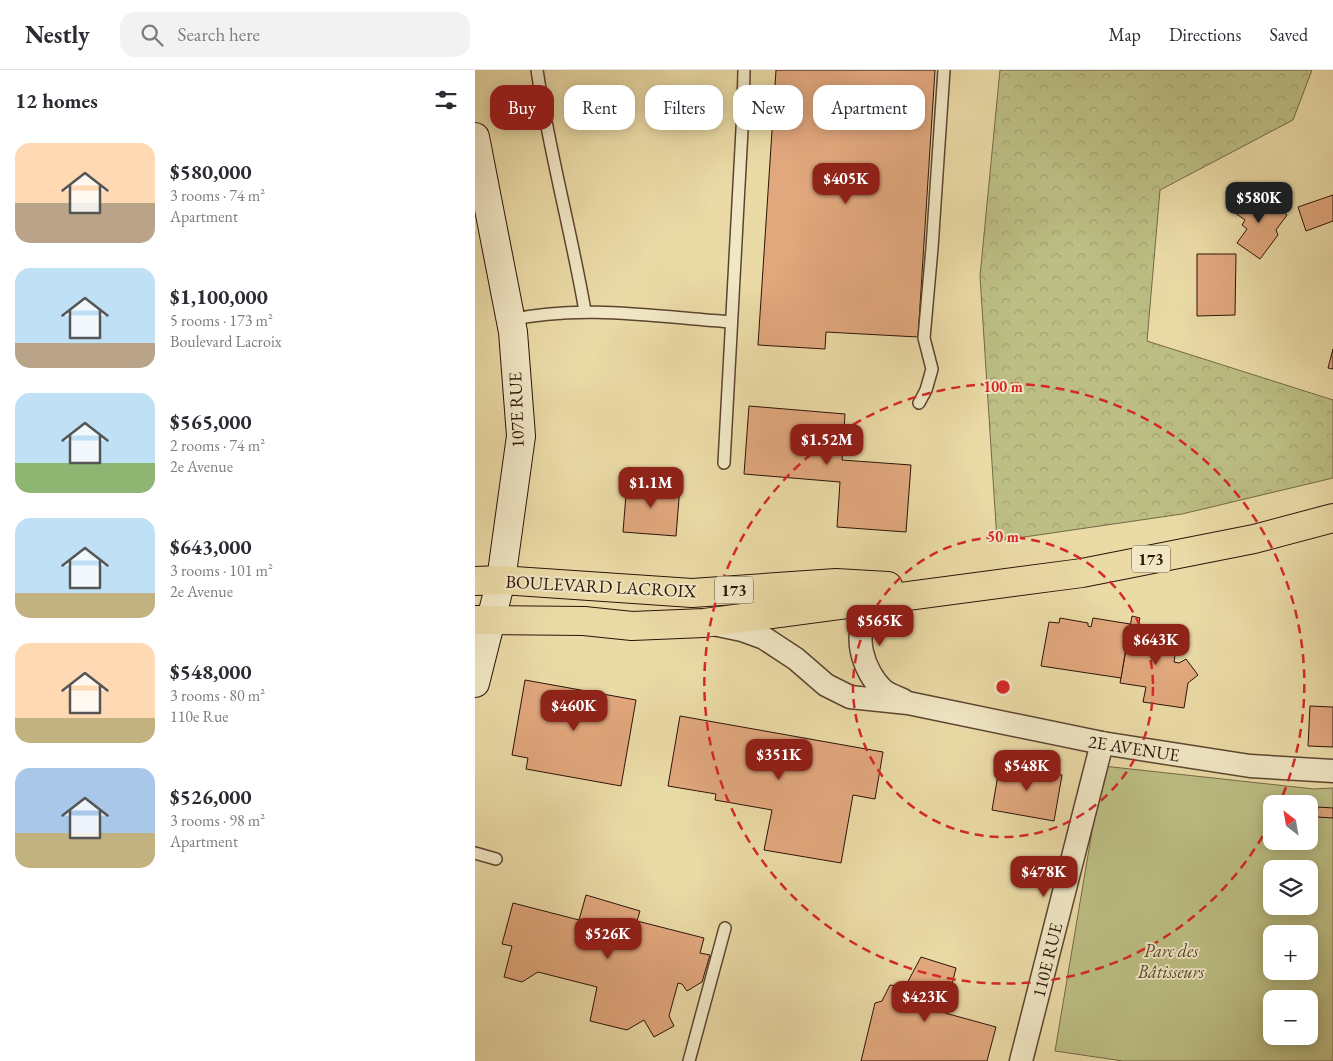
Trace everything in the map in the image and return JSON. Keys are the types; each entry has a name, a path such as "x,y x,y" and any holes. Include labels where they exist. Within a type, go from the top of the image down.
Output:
{"main road":[{"name":"107E RUE","path":"475,137 509,320 513,332 521,436 488,581 475,683"},
{"name":"BOULEVARD LACROIX","path":"483,620 584,621 632,626 704,623 1092,571 1254,539 1333,518"},
{"name":"BOULEVARD LACROIX","path":"488,581 691,593 836,583 967,589"}],"street":[{"name":"2E AVENUE","path":"908,703 883,691 867,668 860,640 865,622 873,612 909,596"},
{"name":"2E AVENUE","path":"704,623 742,630 764,638 796,658 826,686 850,697 908,703 1102,743 1250,766 1333,772"},
{"name":"110E RUE","path":"1021,1061 1102,743"}],"lane":[{"path":"537,70 542,104 563,209 577,264 585,311"},
{"path":"724,463 744,70"},
{"path":"919,403 926,390 933,369 924,338 944,70"},
{"path":"509,320 538,314 585,311 731,322"},
{"path":"475,854 496,859"},
{"path":"689,1061 725,928"}],"green space":[{"path":"1000,70 1312,70 1293,120 1160,190 1147,341 1333,400 1333,478 1182,514 997,541 980,276"},
{"name":"Parc des Bâtisseurs","path":"1103,766 1314,789 1333,788 1333,1061 1123,1061 1055,1051"}],"building":[{"path":"776,70 935,70 918,337 826,332 825,349 758,345 772,130 803,130 803,85 775,85"},
{"path":"1252,190 1287,215 1276,230 1278,235 1260,259 1237,243 1247,229 1242,225 1245,220 1235,213"},
{"path":"1333,195 1333,221 1306,231 1298,207"},
{"path":"1197,254 1236,254 1235,315 1197,316"},
{"path":"1333,349 1333,369 1328,368"},
{"path":"749,406 845,414 842,460 911,465 906,532 837,527 840,482 744,474"},
{"path":"627,482 680,486 676,536 623,532"},
{"path":"1132,616 1140,618 1138,626 1179,632 1174,662 1179,663 1186,659 1198,675 1188,683 1184,708 1143,702 1146,687 1120,683"},
{"path":"1060,618 1088,623 1088,626 1091,627 1093,618 1130,624 1121,678 1041,666 1049,622 1059,623"},
{"path":"525,680 636,700 621,786 526,769 528,758 512,755"},
{"path":"1310,706 1333,707 1333,747 1308,746"},
{"path":"680,716 883,752 875,799 853,795 841,863 764,850 772,810 715,800 716,794 668,786"},
{"path":"1000,763 1062,775 1054,821 992,810"},
{"path":"1318,807 1333,808 1333,818 1318,817"},
{"path":"586,895 640,911 637,921 704,938 700,953 710,955 702,982 687,991 682,984 678,983 669,1016 674,1026 654,1037 644,1020 627,1030 590,1021 597,987 538,972 522,982 504,977 512,946 502,944 513,903 579,920"},
{"path":"921,957 956,968 945,1013 996,1027 987,1061 861,1061 875,1003 882,1001 890,985 905,987"}]}
